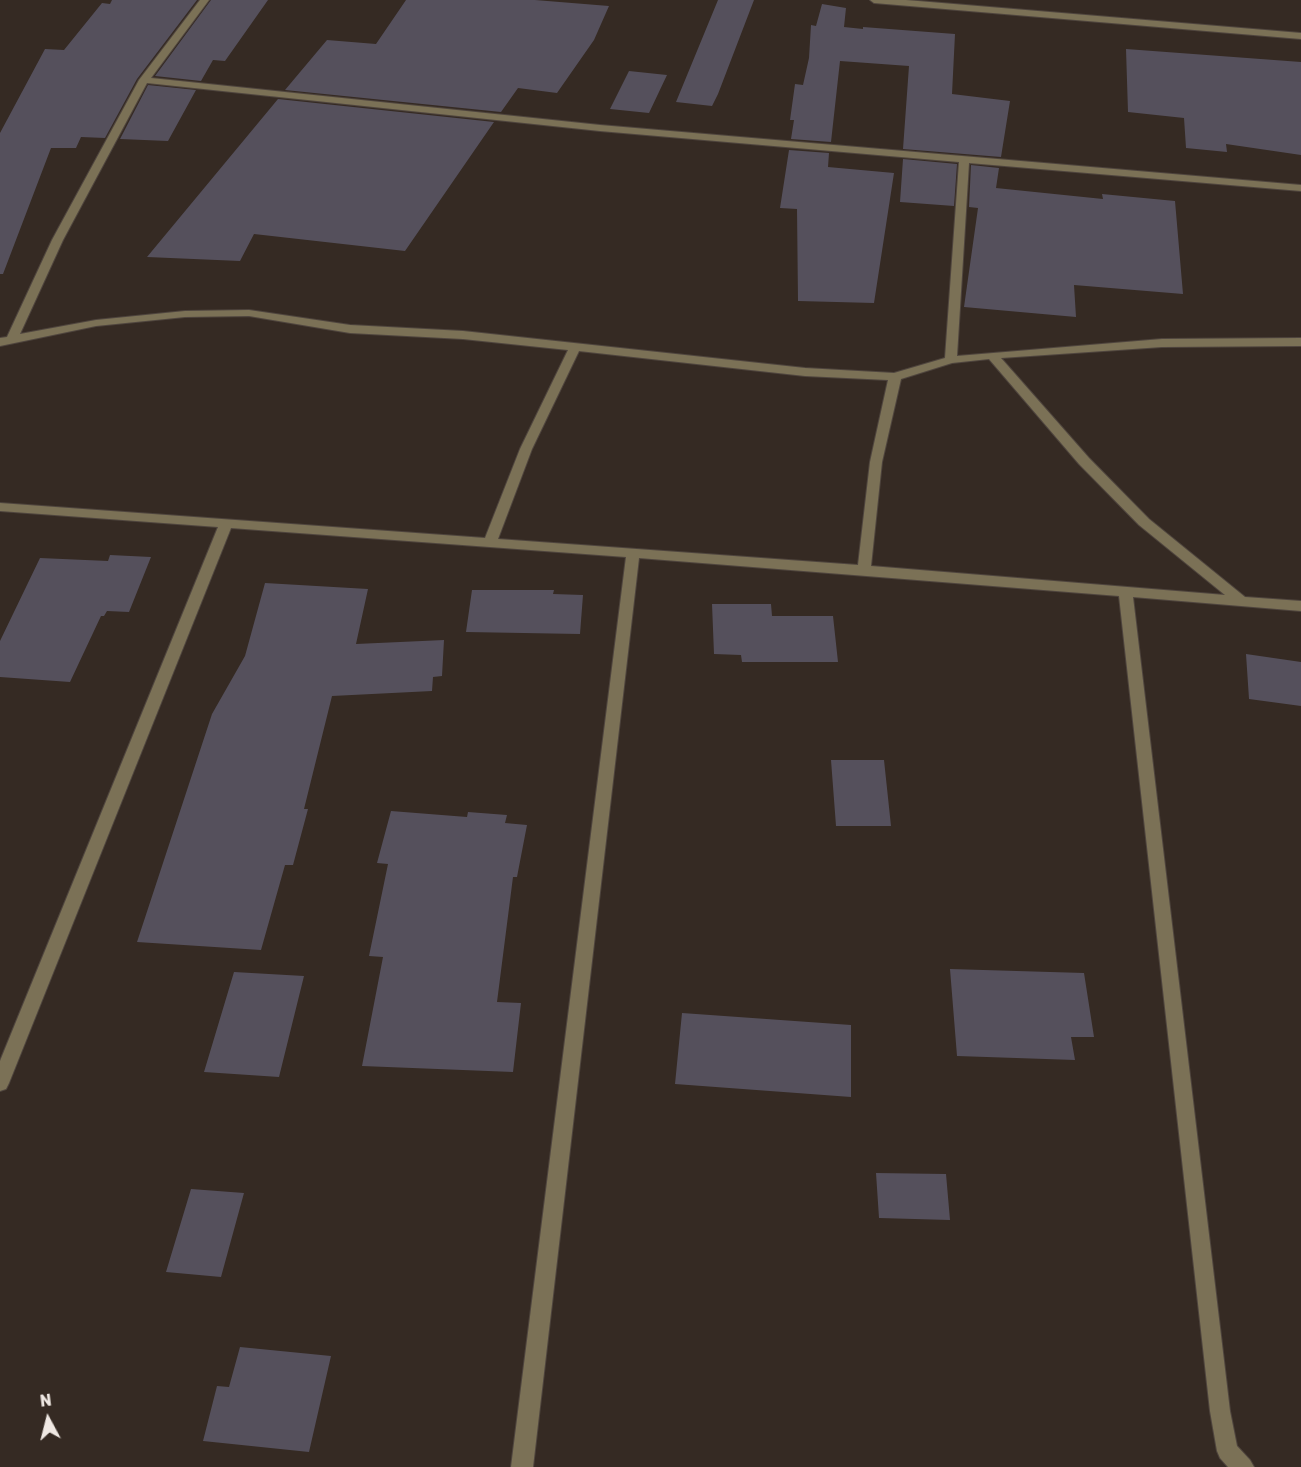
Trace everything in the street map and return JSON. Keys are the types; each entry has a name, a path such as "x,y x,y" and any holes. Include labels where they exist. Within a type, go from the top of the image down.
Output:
{"street":[{"path":"6,340 144,80 205,0"},
{"path":"874,0 1301,36"},
{"path":"144,80 600,128 1301,188"},
{"path":"951,360 964,159"},
{"path":"6,340 96,323 185,314 249,313 350,329 464,335 805,372 895,377 951,360 992,355 1162,343 1301,342"},
{"path":"490,543 526,449 575,347"},
{"path":"992,355 1084,461 1137,514 1241,601"},
{"path":"864,570 876,462 895,377"},
{"path":"0,507 864,570 1301,606"},
{"path":"0,1083 227,522"},
{"path":"522,1467 633,553"},
{"path":"1125,591 1220,1411 1227,1451 1243,1467"}],"building":[{"path":"112,0 197,0 137,79 105,138 81,137 76,148 51,148 3,274 0,274 0,133 45,49 64,50 102,3 110,4"},
{"path":"211,0 268,0 225,61 213,60 201,81 155,76"},
{"path":"406,0 535,0 609,6 594,40 557,93 518,88 501,112 285,90 327,40 376,44"},
{"path":"718,0 754,0 712,106 676,102"},
{"path":"822,4 846,8 844,27 955,34 952,94 1010,101 1001,157 903,149 909,66 840,61 831,142 791,139 794,120 790,120 795,84 803,85 809,58 811,25 816,26"},
{"path":"1126,49 1301,62 1301,155 1226,144 1227,152 1186,148 1184,118 1128,112"},
{"path":"629,71 667,75 649,113 610,109"},
{"path":"148,85 196,90 168,141 120,139"},
{"path":"278,99 494,122 405,251 254,234 240,261 147,257"},
{"path":"789,150 829,153 828,167 894,173 874,303 798,301 797,209 780,208"},
{"path":"903,159 957,164 954,206 900,202"},
{"path":"971,165 999,168 996,188 1103,199 1102,194 1175,201 1183,294 1074,285 1076,317 964,307 978,208 969,207"},
{"path":"110,555 151,557 129,612 107,611 104,616 101,616 70,682 0,677 0,641 40,558 108,561"},
{"path":"265,583 368,589 356,644 444,640 442,676 433,677 432,691 332,696 304,809 308,809 293,865 285,865 261,950 137,942 212,714 245,656"},
{"path":"472,590 554,590 553,594 583,595 580,634 466,632"},
{"path":"712,604 771,604 772,616 833,616 838,662 742,662 741,655 714,654"},
{"path":"1246,654 1301,662 1301,706 1249,699"},
{"path":"831,760 884,760 891,826 836,826"},
{"path":"391,811 467,817 468,812 507,815 505,823 527,825 517,877 513,877 497,1002 521,1003 513,1072 362,1066 383,957 369,956 388,864 377,863"},
{"path":"950,969 1084,973 1094,1037 1071,1037 1075,1060 957,1056"},
{"path":"234,972 304,976 279,1077 204,1072"},
{"path":"682,1013 851,1025 851,1097 675,1084"},
{"path":"876,1173 946,1174 950,1220 879,1218"},
{"path":"191,1189 244,1193 221,1277 166,1272"},
{"path":"240,1347 331,1356 309,1452 203,1441 217,1386 229,1387"}]}
